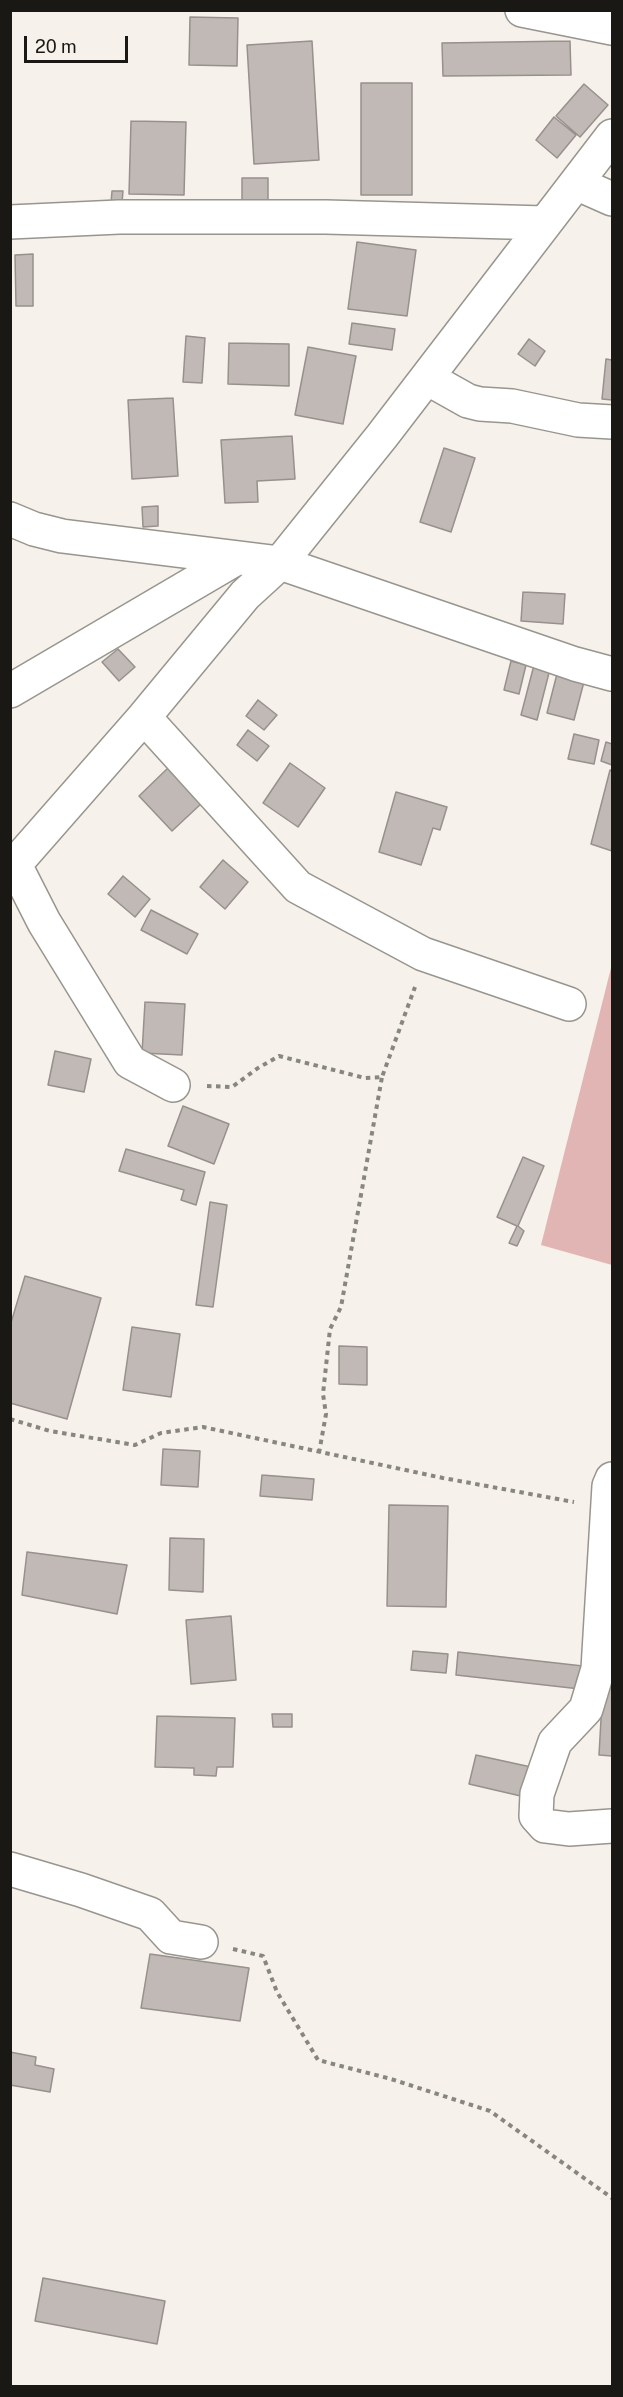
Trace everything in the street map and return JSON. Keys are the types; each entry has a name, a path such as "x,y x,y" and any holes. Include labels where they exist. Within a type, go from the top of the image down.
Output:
{"street":[{"path":"522,10 612,28"},
{"path":"173,1085 129,1062 13,868 144,717 245,595 280,563 612,136"},
{"path":"576,183 612,199"},
{"path":"10,222 119,217 326,217 545,223"},
{"path":"426,378 468,401 512,406 578,420 612,422"},
{"path":"10,519 34,529 62,536 280,563 575,664 612,674"},
{"path":"10,691 235,559"},
{"path":"144,717 298,887 423,954 569,1004"},
{"path":"610,1494 598,1669 586,1709 555,1742 537,1794 536,1816 545,1826 569,1829 612,1826"},
{"path":"10,1869 150,1914 171,1937 201,1942"}],"path":[{"path":"319,1453 326,1414 323,1394 330,1329 341,1307 382,1077 416,983 423,954"},
{"path":"173,1085 232,1087 279,1056 365,1078 382,1077"},
{"path":"10,1419 50,1431 135,1445 161,1433 203,1427 443,1478 610,1494"},
{"path":"201,1942 263,1956 277,1992 318,2060 391,2079 490,2111 612,2199"}],"shaded area":[{"path":"612,964 612,1265 541,1245"}],"building":[{"path":"190,17 238,18 237,66 189,65"},
{"path":"312,41 319,160 254,164 247,45"},
{"path":"570,41 571,75 443,76 442,43"},
{"path":"361,83 412,83 412,195 361,195"},
{"path":"584,84 608,105 580,137 556,116"},
{"path":"554,117 576,135 557,158 536,140"},
{"path":"131,121 186,122 184,195 129,194"},
{"path":"242,178 268,178 268,201 242,201"},
{"path":"112,191 123,191 122,203 111,203"},
{"path":"357,242 416,250 407,316 348,309"},
{"path":"33,254 33,306 16,306 15,255"},
{"path":"352,323 395,329 392,350 349,344"},
{"path":"186,336 205,338 202,383 183,382"},
{"path":"529,339 545,351 535,366 518,354"},
{"path":"229,343 289,344 289,386 228,384"},
{"path":"308,347 356,356 343,424 295,415"},
{"path":"606,359 612,360 612,400 602,399"},
{"path":"173,398 178,476 132,479 128,400"},
{"path":"292,436 295,479 257,481 258,502 225,503 221,440"},
{"path":"444,448 475,458 451,532 420,522"},
{"path":"158,506 158,526 143,527 142,507"},
{"path":"523,592 565,594 563,624 521,621"},
{"path":"118,649 135,667 119,681 102,662"},
{"path":"511,661 526,665 519,694 504,690"},
{"path":"534,665 550,669 537,720 521,715"},
{"path":"558,670 585,678 574,720 547,713"},
{"path":"258,700 277,715 264,730 246,716"},
{"path":"248,730 269,746 257,761 237,745"},
{"path":"574,734 599,740 594,764 568,759"},
{"path":"606,742 612,744 612,765 601,761"},
{"path":"290,763 325,788 298,827 263,803"},
{"path":"169,767 203,802 172,831 139,796"},
{"path":"610,770 612,771 612,851 591,844"},
{"path":"396,792 447,807 440,830 433,828 421,865 379,852"},
{"path":"223,860 248,882 225,909 200,887"},
{"path":"123,876 150,899 135,917 108,894"},
{"path":"151,910 198,934 187,954 141,930"},
{"path":"145,1002 185,1004 182,1055 142,1053"},
{"path":"55,1051 91,1059 84,1092 48,1085"},
{"path":"183,1106 229,1124 214,1164 168,1146"},
{"path":"126,1149 205,1172 196,1205 181,1200 184,1190 119,1171"},
{"path":"523,1157 544,1166 518,1226 524,1231 517,1246 509,1243 517,1226 497,1217"},
{"path":"210,1202 227,1205 213,1307 196,1305"},
{"path":"25,1276 101,1298 67,1419 10,1403 10,1326"},
{"path":"132,1327 180,1334 171,1397 123,1390"},
{"path":"339,1346 367,1347 367,1385 339,1384"},
{"path":"163,1449 200,1451 198,1487 161,1485"},
{"path":"262,1475 314,1479 312,1500 260,1496"},
{"path":"389,1505 448,1506 446,1607 387,1606"},
{"path":"170,1538 204,1539 203,1592 169,1590"},
{"path":"27,1552 127,1565 117,1614 22,1595"},
{"path":"231,1616 236,1680 191,1684 186,1620"},
{"path":"413,1651 448,1654 446,1673 411,1670"},
{"path":"458,1652 583,1666 580,1689 456,1675"},
{"path":"603,1684 612,1685 612,1756 599,1755"},
{"path":"272,1714 292,1714 292,1727 273,1727"},
{"path":"157,1716 235,1718 233,1767 217,1767 216,1776 194,1775 194,1768 155,1767"},
{"path":"476,1755 531,1767 525,1797 469,1784"},
{"path":"150,1954 249,1968 240,2021 141,2008"},
{"path":"10,2052 36,2057 35,2065 54,2069 50,2092 10,2085"},
{"path":"43,2278 165,2301 157,2344 35,2321"}]}
